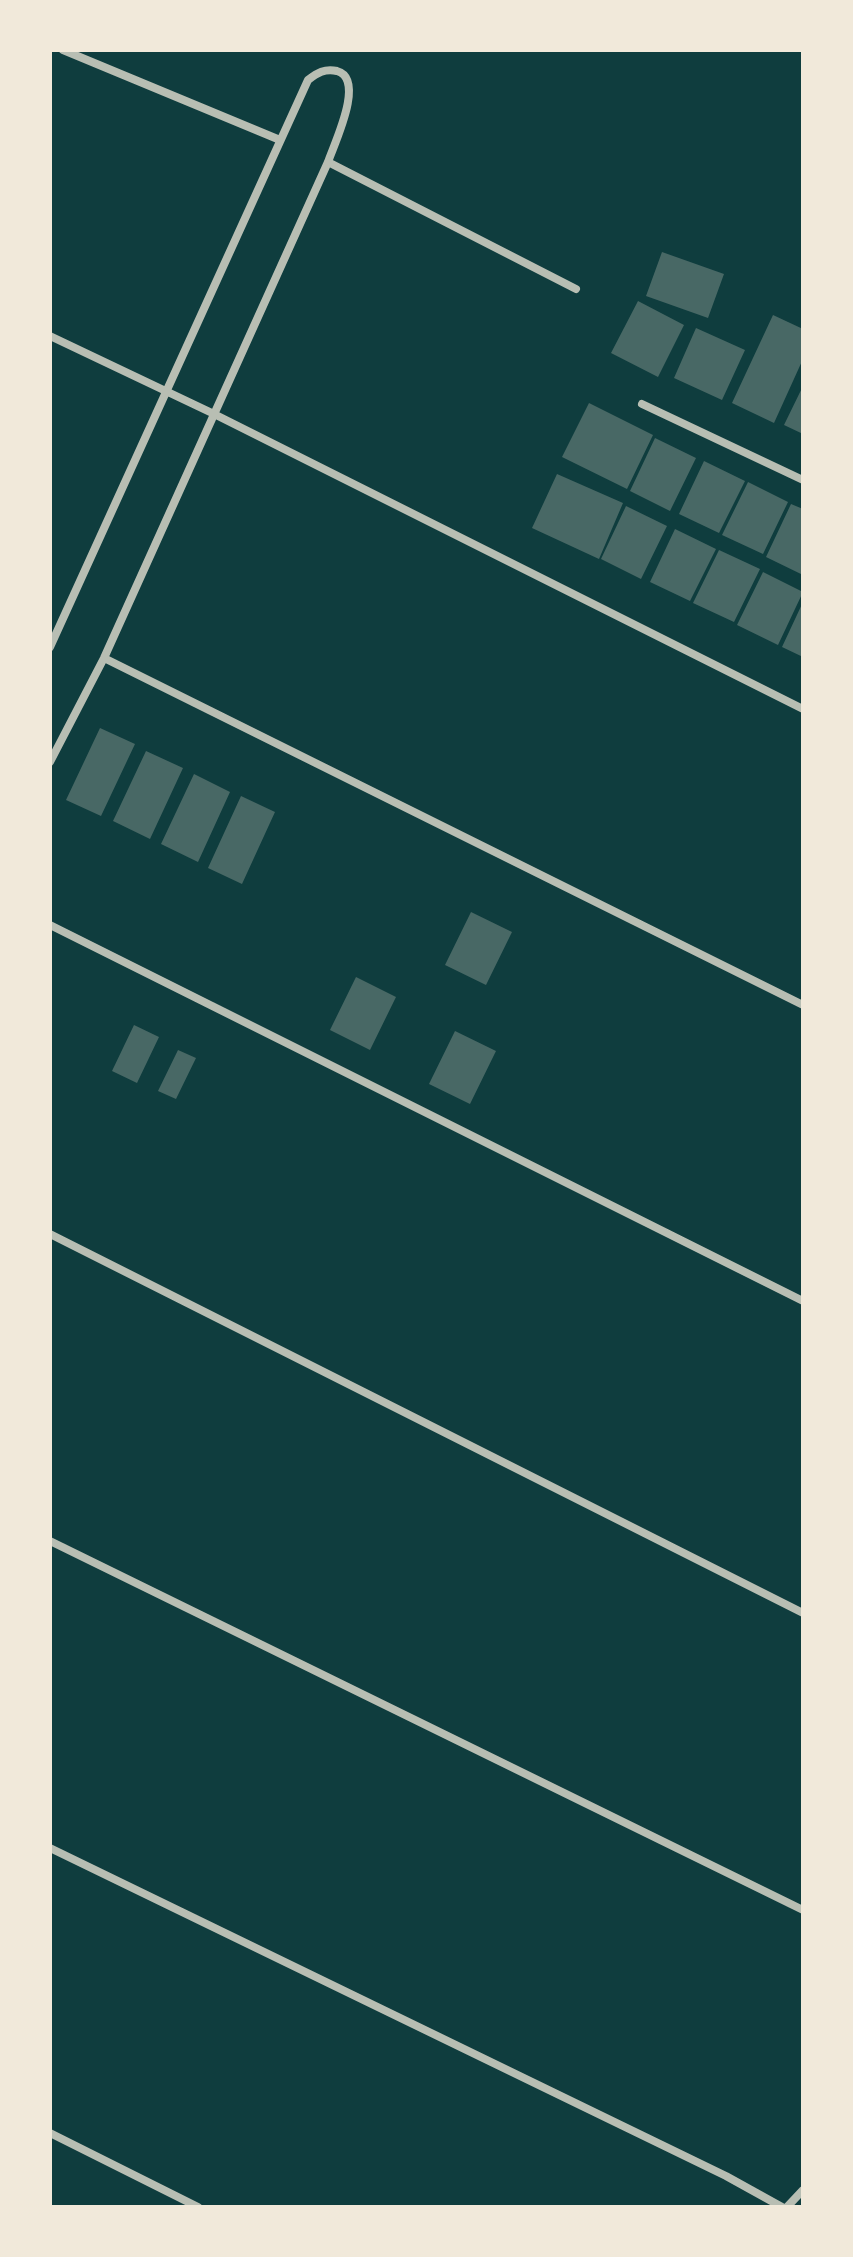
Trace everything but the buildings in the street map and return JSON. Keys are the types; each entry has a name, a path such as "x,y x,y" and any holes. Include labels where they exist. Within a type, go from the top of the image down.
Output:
{"street":[{"path":"63,50 280,140"},
{"path":"50,647 53,634 308,80 320,71 335,70 344,74 350,82 350,99 328,162 212,413 104,658 50,762"},
{"path":"328,162 576,289"},
{"path":"50,336 212,413 803,709"},
{"path":"642,404 803,480"},
{"path":"104,658 803,1005"},
{"path":"50,925 803,1301"},
{"path":"50,1234 803,1613"},
{"path":"50,1541 803,1910"},
{"path":"50,1848 784,2207 803,2190"},
{"path":"50,2133 198,2207"}]}
